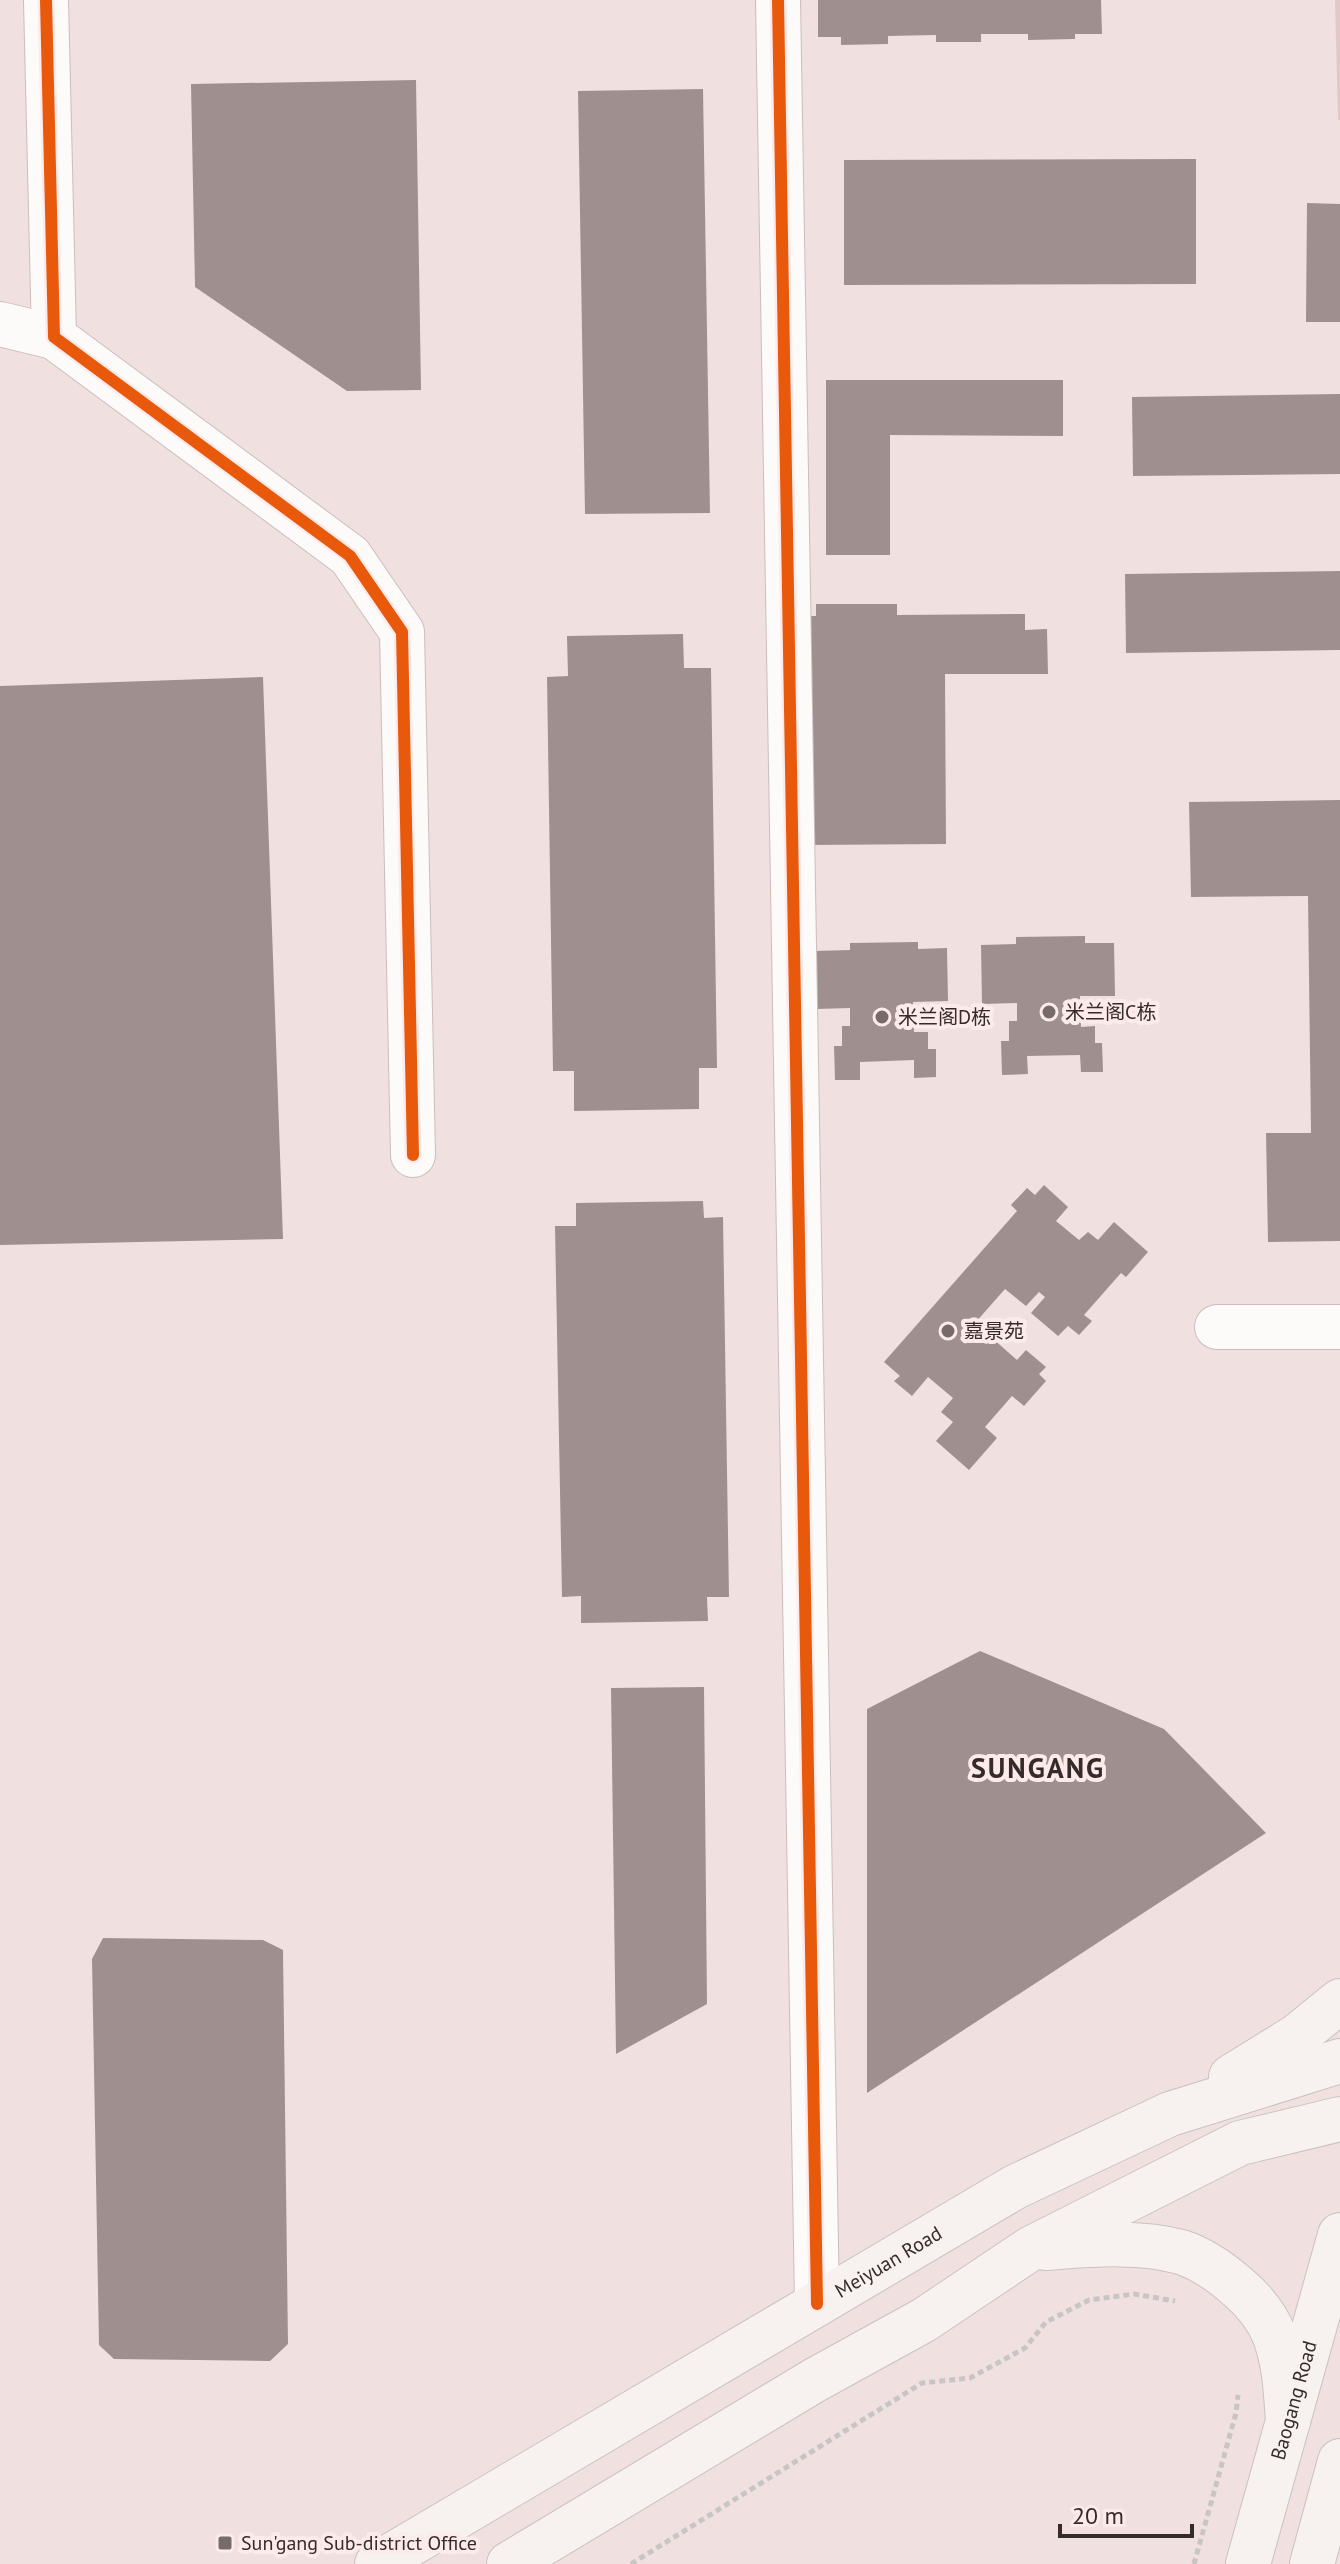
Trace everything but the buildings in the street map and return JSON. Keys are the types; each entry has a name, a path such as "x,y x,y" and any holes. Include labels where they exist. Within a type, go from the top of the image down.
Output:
{"main road":[{"path":"1170,2114 1297,2036 1340,2001"},
{"name":"Meiyuan Road","path":"377,2564 1015,2187 1170,2114 1340,2061"},
{"path":"509,2564 815,2380 924,2320 1030,2249 1240,2143 1340,2119"},
{"name":"Baogang Road","path":"1248,2564 1340,2235"},
{"path":"1030,2249 1089,2245 1136,2247 1181,2252 1217,2269 1254,2301 1274,2334 1285,2374 1288,2422"},
{"path":"1312,2564 1340,2461"}],"street":[{"path":"46,0 54,337"},
{"path":"778,0 817,2304"},
{"path":"0,324 54,337 350,556 402,632 413,1155"},
{"path":"1217,1327 1340,1327"}],"path":[{"path":"631,2564 922,2383 970,2378 1025,2348 1046,2322 1089,2300 1134,2294 1183,2303"},
{"path":"1194,2564 1236,2413 1239,2390"}],"shaded area":[{"path":"1335,0 1340,0 1340,120 1338,120"}],"cycle path":[{"path":"46,0 54,337 350,556 402,632 413,1155"},
{"path":"778,0 817,2304"}],"place":[{"name":"米兰阁C栋","path":"1049,1012"},
{"name":"米兰阁D栋","path":"882,1017"},
{"name":"嘉景苑","path":"948,1331"},
{"name":"Sun'gang Sub-district Office","path":"225,2543"}],"district":[{"name":"SUNGANG","path":"1038,1767"}]}
